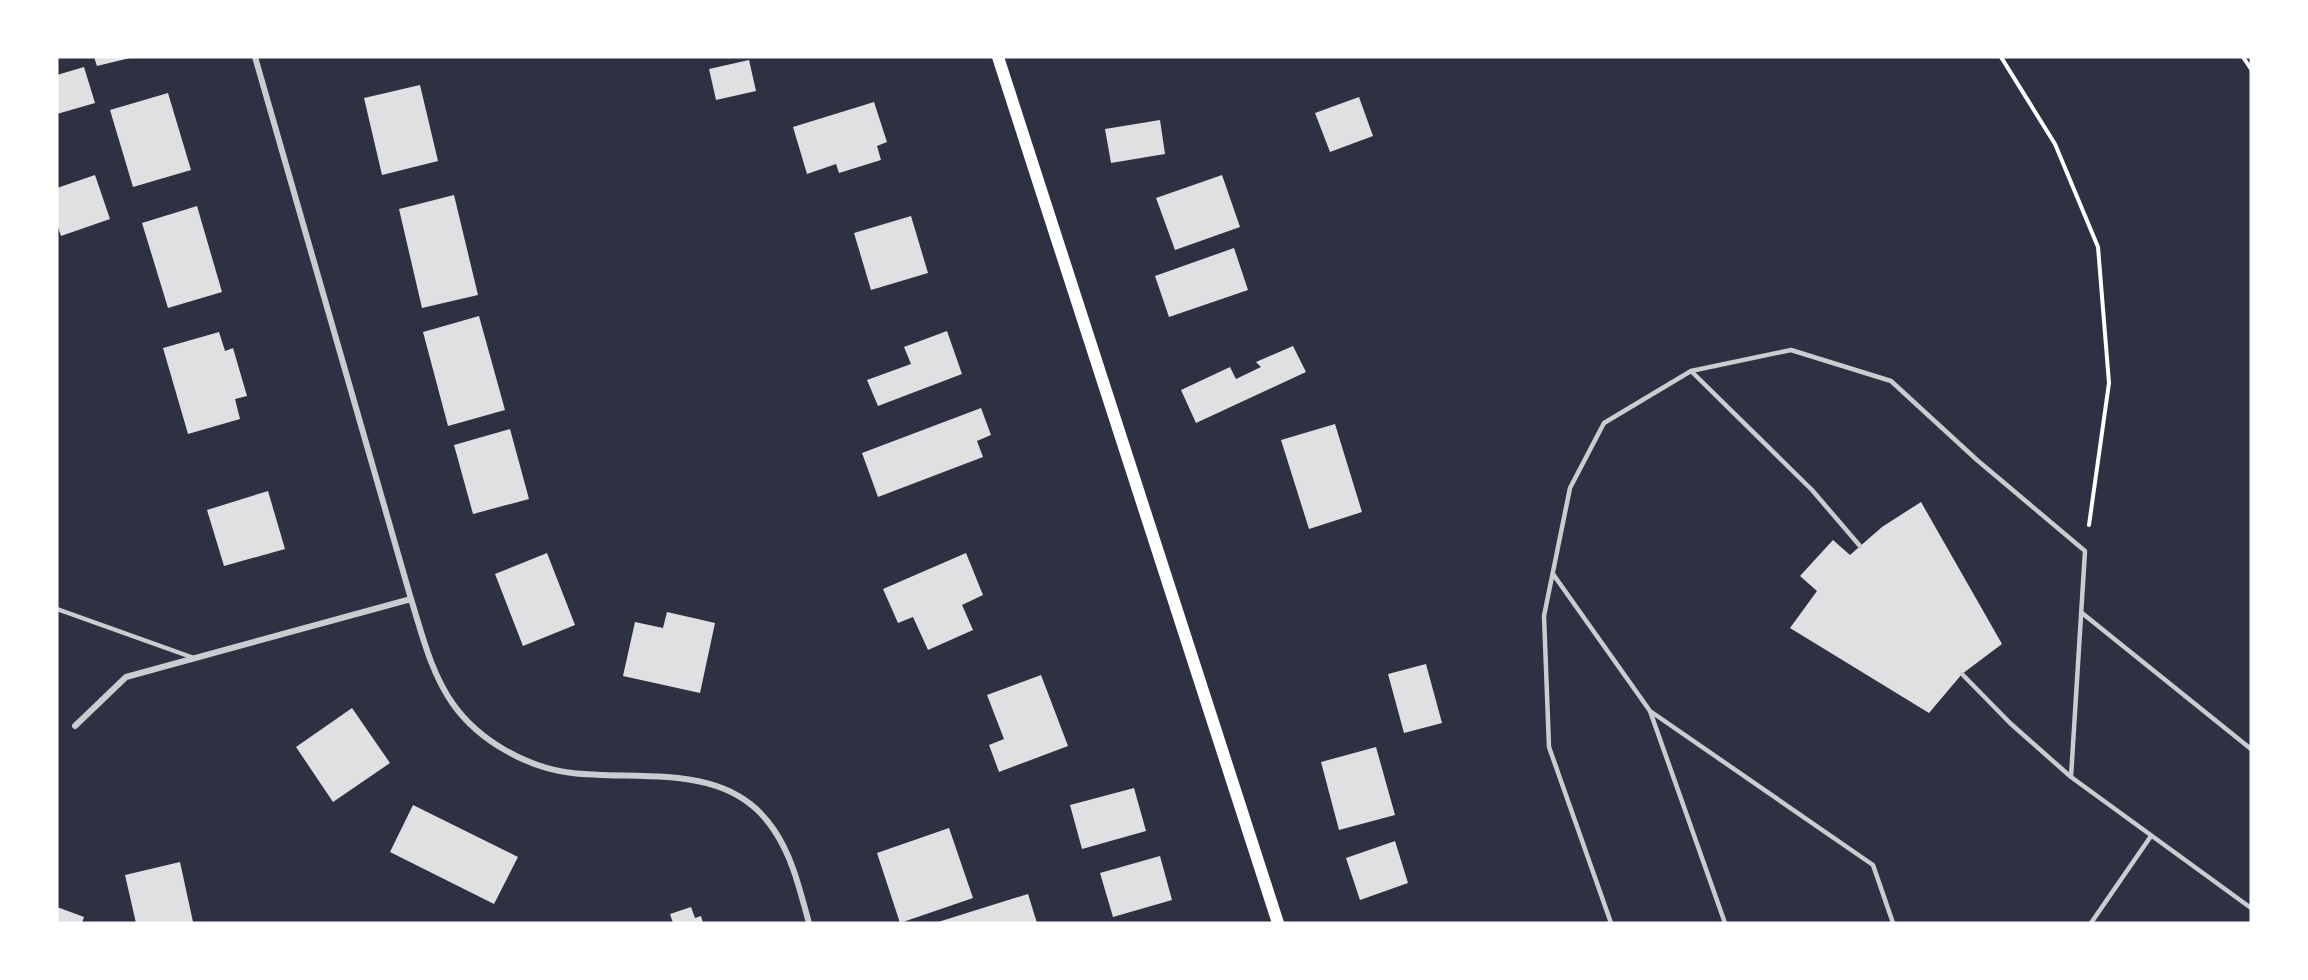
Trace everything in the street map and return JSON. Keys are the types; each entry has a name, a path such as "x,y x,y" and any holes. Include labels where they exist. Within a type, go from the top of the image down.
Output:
{"main road":[{"path":"998,57 1278,923"}],"street":[{"path":"255,57 411,599 436,675 454,705 482,734 512,754 541,767 572,773 683,777 719,786 748,802 773,828 790,858 809,923"},
{"path":"75,726 126,676 411,599"}],"lane":[{"path":"1611,923 1549,747 1544,616 1570,488 1604,423 1691,371 1791,350 1891,381 1977,460 2085,550 2071,777"},
{"path":"1691,371 1812,490 1860,546"},
{"path":"1553,574 1650,711 1725,923"},
{"path":"57,609 194,658"},
{"path":"2082,613 2251,749"},
{"path":"1962,674 2010,723 2071,777 2251,909"},
{"path":"1650,711 1873,865 1893,923"},
{"path":"2091,923 2151,836"}],"path":[{"path":"2001,57 2055,144 2098,248 2109,383 2085,550"},
{"path":"2243,57 2251,69"}],"building":[{"path":"94,57 130,57 130,58 97,66"},
{"path":"749,60 756,91 716,100 709,69"},
{"path":"84,67 95,103 57,114 57,75"},
{"path":"420,85 438,161 382,175 364,98"},
{"path":"168,93 191,170 133,187 110,110"},
{"path":"1359,97 1373,136 1330,152 1315,113"},
{"path":"874,102 887,142 877,146 881,160 839,173 836,164 807,174 793,127"},
{"path":"1160,120 1165,154 1111,163 1105,129"},
{"path":"95,175 110,219 61,236 57,224 57,188"},
{"path":"1222,175 1240,227 1175,250 1156,198"},
{"path":"454,195 478,295 422,308 399,209"},
{"path":"197,206 222,292 168,308 142,223"},
{"path":"911,216 928,273 871,290 854,233"},
{"path":"1234,248 1248,290 1169,317 1155,276"},
{"path":"479,316 505,410 448,426 423,332"},
{"path":"947,331 962,374 878,406 867,380 911,364 904,347"},
{"path":"219,332 225,351 233,348 247,396 235,399 240,419 188,434 163,348"},
{"path":"1293,346 1306,372 1196,423 1181,390 1230,367 1236,379 1261,367 1256,362"},
{"path":"981,408 991,435 977,441 983,457 878,497 862,453"},
{"path":"1335,424 1362,512 1309,529 1281,440"},
{"path":"510,429 529,499 473,514 454,445"},
{"path":"268,491 285,549 224,566 207,510"},
{"path":"1921,502 2002,644 1962,674 1929,713 1790,628 1817,591 1800,576 1833,540 1850,555 1882,527"},
{"path":"547,553 575,625 523,646 495,574"},
{"path":"966,553 983,595 962,605 973,630 928,650 913,617 898,623 883,589"},
{"path":"667,612 715,623 700,693 623,676 635,622 663,628"},
{"path":"1426,664 1442,723 1404,733 1388,674"},
{"path":"1041,675 1068,746 999,772 989,745 1004,739 987,695"},
{"path":"352,708 390,763 333,802 296,747"},
{"path":"1376,747 1395,815 1339,830 1321,762"},
{"path":"1134,788 1146,831 1082,849 1070,805"},
{"path":"413,805 518,857 494,904 390,852"},
{"path":"949,828 973,898 900,923 877,853"},
{"path":"1395,841 1408,883 1360,900 1346,858"},
{"path":"1160,856 1172,900 1113,917 1100,873"},
{"path":"180,862 193,922 136,923 125,875"},
{"path":"1028,894 1037,923 938,923 938,922"},
{"path":"57,907 84,917 82,923 57,923"},
{"path":"691,907 695,918 701,916 703,923 673,923 670,914"}]}
